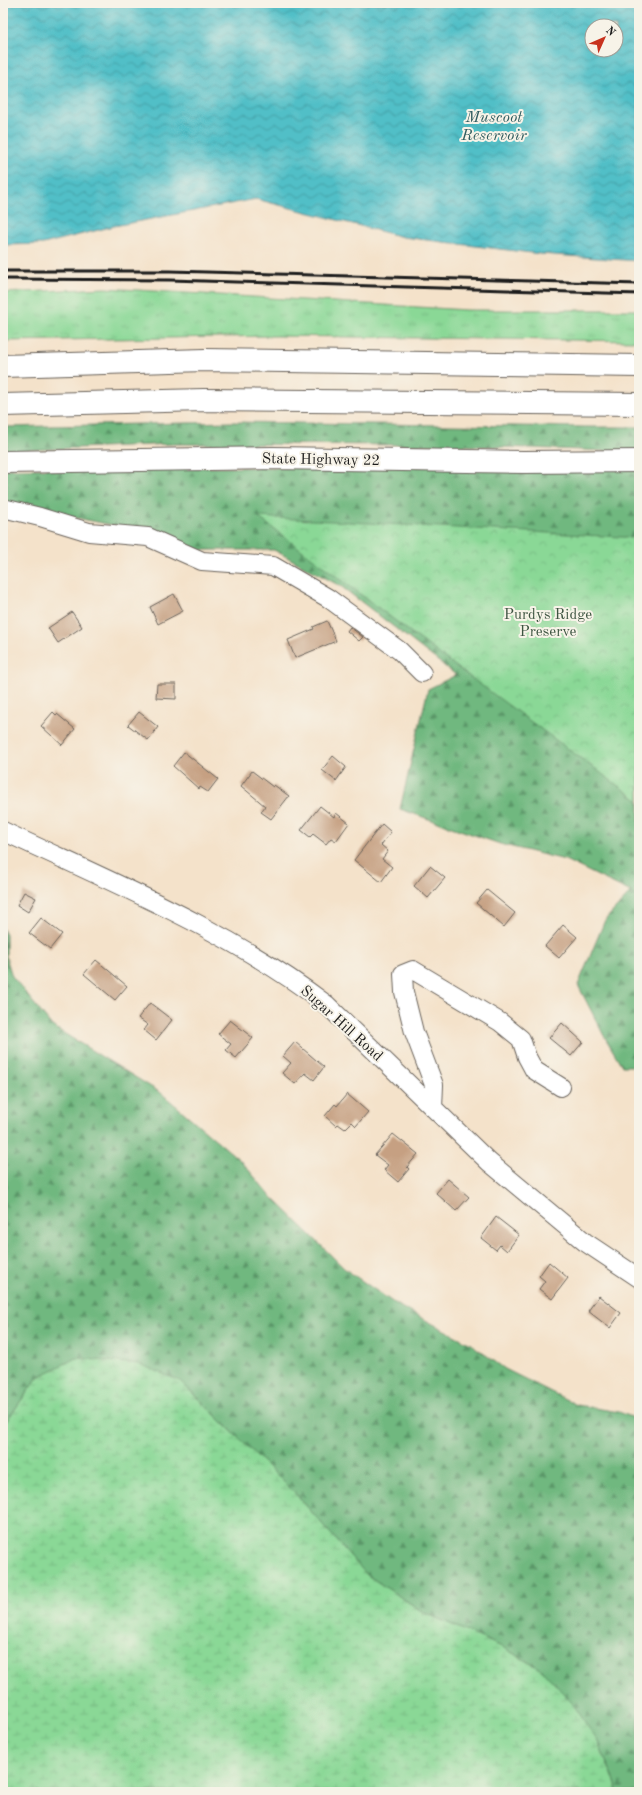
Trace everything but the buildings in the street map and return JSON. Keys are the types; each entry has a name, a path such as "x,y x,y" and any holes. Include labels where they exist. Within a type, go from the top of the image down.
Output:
{"main road":[{"path":"3,366 205,360 639,366"},
{"path":"3,405 204,400 639,404"},
{"name":"State Highway 22","path":"3,462 266,458 524,462 639,461"}],"street":[{"path":"3,508 40,517 89,532 148,537 202,561 273,566 328,598 400,651 422,673"},
{"name":"Sugar Hill Road","path":"3,831 168,908 257,958 302,986 327,1005 489,1162 585,1242 639,1278"},
{"path":"433,1108 434,1085 414,1032 404,992 403,974 413,970 500,1022 521,1039 527,1057 534,1070 561,1087"}],"green space":[{"path":"105,288 467,310 639,310 639,341 276,336 3,341 3,293"},
{"path":"231,422 639,427 639,449 609,451 448,445 174,444 3,451 3,427"},
{"path":"639,465 639,1066 622,1066 603,1034 578,985 605,920 631,892 565,860 500,844 400,809 428,689 456,675 342,587 274,550 201,550 117,526 3,502 3,469"},
{"name":"Purdys Ridge Preserve","path":"258,517 639,538 639,801 470,677"},
{"path":"3,929 6,935 6,957 12,976 52,1026 161,1093 241,1161 268,1193 345,1269 397,1305 471,1344 505,1369 577,1405 619,1412 639,1420 639,1792 617,1792 616,1784 598,1742 543,1671 504,1648 423,1612 367,1575 294,1492 180,1381 38,1377 3,1426"},
{"path":"76,1358 139,1364 180,1381 294,1492 367,1575 423,1612 504,1648 543,1671 573,1704 598,1742 616,1784 617,1792 3,1792 3,1426 38,1377"}],"water":[{"name":"Muscoot Reservoir","path":"3,3 639,3 639,261 540,254 403,237 256,199 114,226 43,244 3,245"}],"railway":[{"path":"3,271 170,271 639,284"},
{"path":"3,279 170,280 639,294"}]}
